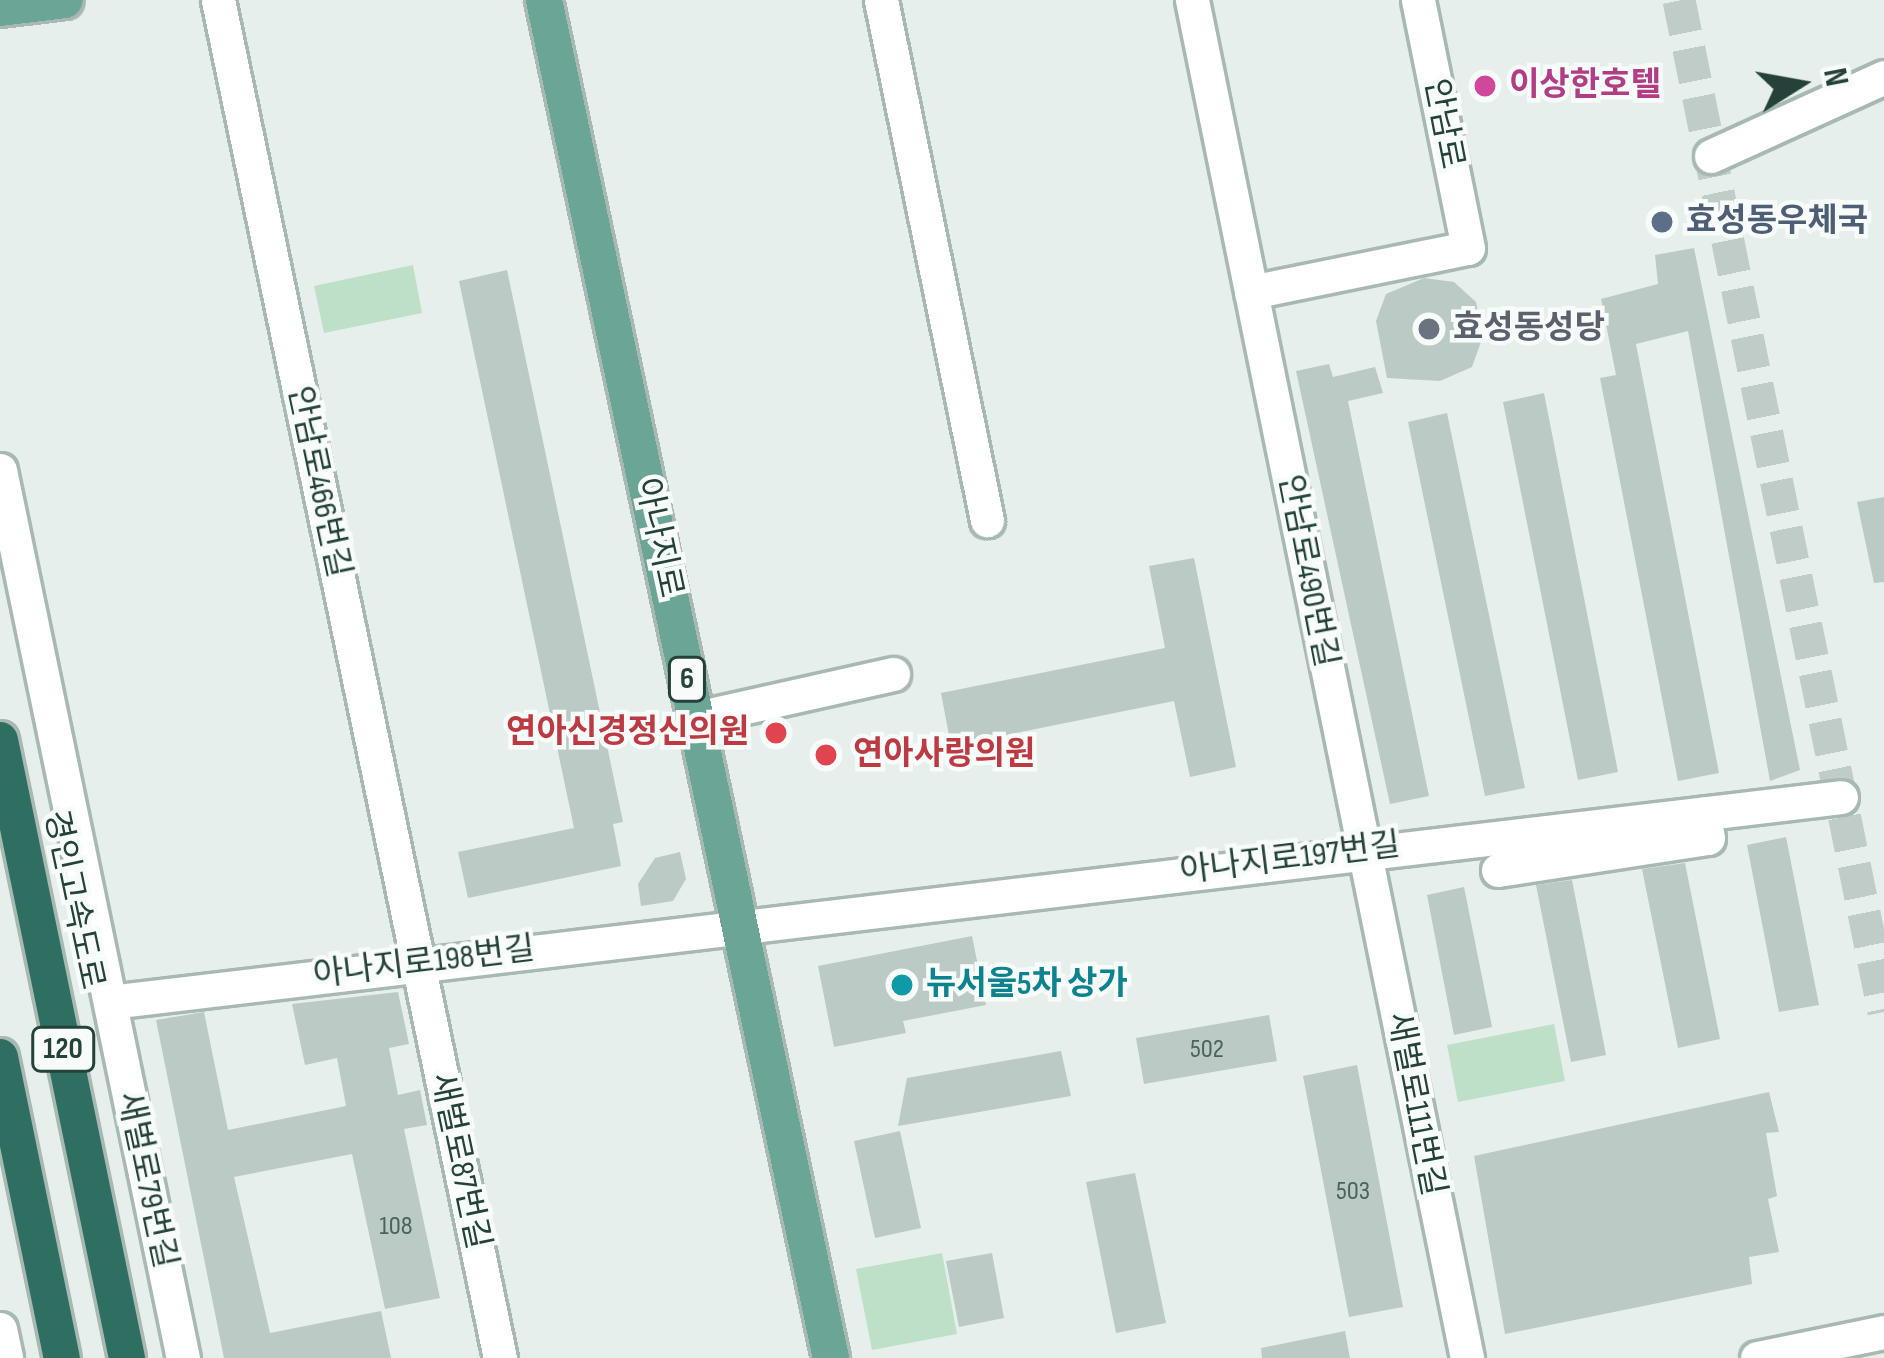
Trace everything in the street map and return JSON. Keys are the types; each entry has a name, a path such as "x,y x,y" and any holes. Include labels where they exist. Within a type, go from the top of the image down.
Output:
{"highway":[{"name":"경인고속도로","path":"0,740 127,1358"},
{"name":"120","path":"0,1057 62,1358"}],"main road":[{"path":"0,8 65,0"},
{"name":"아나지로","path":"544,0 830,1358"}],"street":[{"name":"안남로466번길","path":"218,0 418,964"},
{"path":"881,0 987,520"},
{"name":"안남로490번길","path":"1192,0 1364,850"},
{"name":"안남로","path":"1251,292 1468,248 1418,0"},
{"path":"1711,156 1884,77"},
{"name":"새벌로79번길","path":"0,470 183,1358"},
{"path":"696,718 893,674"},
{"name":"아나지로197번길","path":"739,925 1840,797"},
{"path":"1498,870 1708,838 1702,812"},
{"name":"새벌로111번길","path":"1364,850 1467,1358"},
{"name":"아나지로198번길","path":"110,1002 739,925"},
{"name":"새벌로87번길","path":"418,964 500,1358"},
{"path":"0,1328 6,1358"},
{"path":"1757,1358 1884,1332"}],"green space":[{"path":"413,265 422,313 324,333 314,286"},
{"path":"1554,1024 1565,1081 1458,1102 1447,1045"},
{"path":"942,1253 957,1334 872,1350 856,1269"}],"building":[{"path":"1694,248 1800,770 1770,781 1688,331 1636,344 1719,773 1678,781 1600,378 1616,375 1601,299 1658,284 1655,255"},
{"path":"507,270 623,822 613,824 621,866 468,898 458,852 574,828 459,281"},
{"name":"효성동성당","path":"1424,278 1454,282 1476,302 1483,336 1472,367 1440,381 1387,378 1376,321 1386,294"},
{"path":"1329,364 1333,377 1375,367 1383,393 1348,401 1429,796 1390,804 1296,371"},
{"path":"1544,393 1618,772 1578,780 1503,402"},
{"path":"1447,413 1525,788 1485,796 1408,422"},
{"path":"1884,497 1884,582 1874,583 1857,502"},
{"path":"1194,558 1236,767 1190,777 1174,701 951,746 941,693 1165,648 1149,566"},
{"path":"1786,837 1819,1005 1779,1012 1747,845"},
{"path":"680,852 686,879 673,901 641,906 638,884 655,858"},
{"path":"1685,863 1720,1039 1678,1048 1642,869"},
{"path":"1572,880 1606,1055 1571,1062 1536,885"},
{"path":"1464,887 1492,1027 1454,1035 1427,895"},
{"name":"뉴서울5차 상가","path":"972,936 986,1005 903,1021 906,1033 834,1047 818,966"},
{"path":"398,992 409,1044 389,1048 398,1095 420,1090 427,1125 404,1129 440,1298 385,1309 352,1154 234,1177 270,1333 381,1311 391,1358 224,1358 156,1020 204,1012 228,1130 346,1106 337,1058 305,1065 292,1004"},
{"path":"1269,1015 1277,1061 1144,1084 1136,1038"},
{"path":"1061,1051 1071,1096 898,1126 907,1078"},
{"path":"1357,1065 1403,1307 1349,1317 1303,1076"},
{"path":"1769,1092 1779,1132 1766,1133 1777,1196 1768,1199 1779,1252 1749,1257 1752,1284 1505,1334 1474,1156"},
{"path":"900,1131 921,1228 875,1238 854,1141"},
{"path":"1135,1173 1166,1323 1116,1333 1086,1182"},
{"path":"992,1253 1004,1318 959,1327 946,1261"},
{"path":"1345,1331 1350,1358 1262,1358 1261,1348"}],"tunnel":[{"path":"1679,0 1884,1011"}],"place":[{"name":"이상한호텔","path":"1485,86"},
{"name":"효성동우체국","path":"1662,222"},
{"name":"효성동성당","path":"1429,329"},
{"name":"연아신경정신의원","path":"776,733"},
{"name":"연아사랑의원","path":"826,755"},
{"name":"뉴서울5차 상가","path":"902,985"}]}
